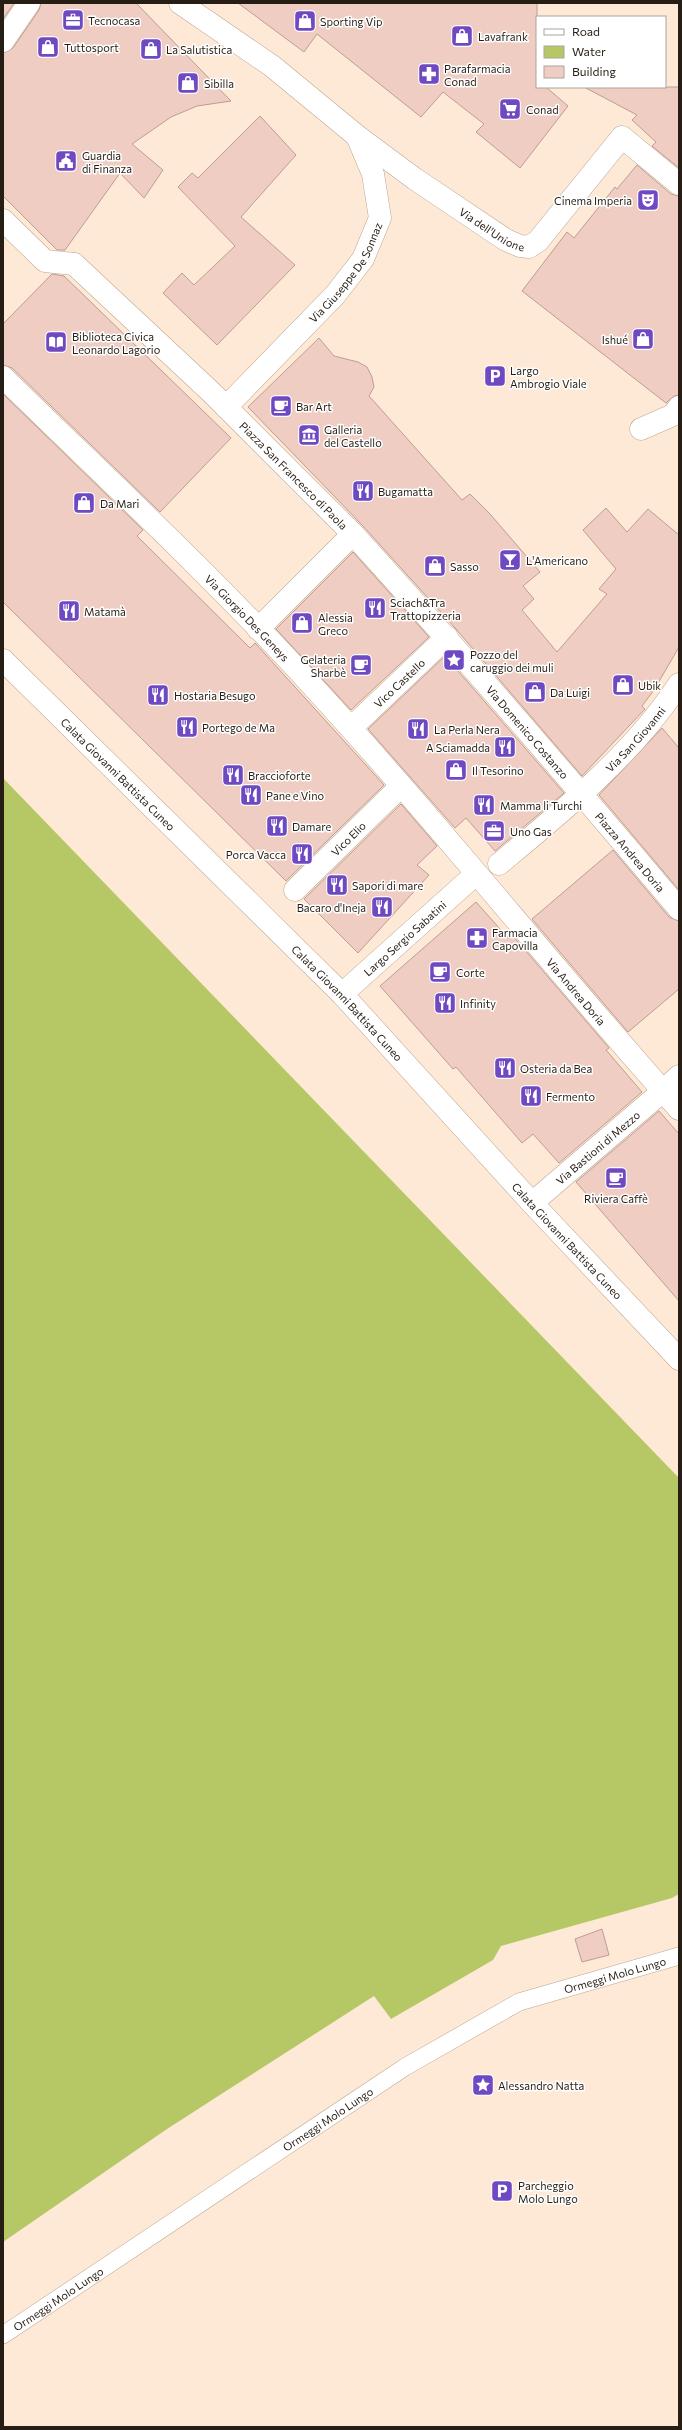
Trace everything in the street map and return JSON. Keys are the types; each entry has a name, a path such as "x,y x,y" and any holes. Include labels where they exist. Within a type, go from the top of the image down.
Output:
{"street":[{"path":"3,41 29,3"},
{"name":"Via Giuseppe De Sonnaz","path":"180,3 272,66 357,136 373,174 380,218 363,259 335,295 226,407"},
{"name":"Via dell'Unione","path":"357,136 415,179 506,240 520,246 529,247 538,241 572,201 622,137 679,184"},
{"name":"Piazza San Francesco di Paola","path":"3,220 45,261 74,264 226,407 353,534 258,629"},
{"name":"Via Giorgio Des Geneys","path":"3,377 258,629 351,728 401,786 473,877"},
{"path":"641,429 676,411"},
{"name":"Via Domenico Costanzo","path":"353,534 447,637 582,790"},
{"name":"Vico Castello","path":"351,728 447,637"},
{"name":"Calata Giovanni Battista Cuneo","path":"3,660 342,994 532,1203 679,1359"},
{"name":"Via San Giovanni","path":"582,790 676,699"},
{"name":"Vico Elio","path":"295,890 401,786"},
{"path":"499,864 582,790"},
{"name":"Piazza Andrea Doria","path":"582,790 679,909"},
{"name":"Largo Sergio Sabatini","path":"342,994 473,877"},
{"name":"Via Andrea Doria","path":"473,877 679,1109"},
{"path":"663,1091 679,1076"},
{"name":"Via Bastioni di Mezzo","path":"532,1203 663,1091"}],"lane":[{"name":"Ormeggi Molo Lungo","path":"3,2335 405,2067 519,2002 679,1956"}],"water":[{"path":"3,778 679,1478 679,1894 672,1898 501,1946 493,1960 391,2019 374,1996 167,2129 3,2242"}],"building":[{"path":"3,3 14,3 3,19"},
{"path":"41,3 136,3 231,101 197,106 171,117 132,144 163,170 144,198 120,173 65,250 57,250 3,196 3,53 13,48 39,10"},
{"path":"238,3 537,3 536,88 547,88 568,106 520,168 476,132 484,124 443,92 421,117 317,34 304,52"},
{"path":"679,87 679,168 652,146 656,142 632,120 637,115 586,88"},
{"path":"260,116 296,155 241,217 295,265 217,345 163,293 182,273 194,285 235,246 178,187 192,173 198,178"},
{"path":"637,165 671,194 679,196 679,395 674,396 666,403 522,291 567,232 574,238 615,187 617,189"},
{"path":"52,274 64,276 231,438 160,512 12,368 3,365 3,324"},
{"path":"319,338 334,356 358,362 367,367 372,377 374,387 369,396 462,500 470,494 490,514 540,572 523,586 534,599 522,610 557,652 607,594 599,589 616,569 583,530 606,508 627,532 648,509 679,535 679,647 654,690 642,706 645,709 582,776 456,629 362,525 248,407"},
{"path":"3,394 143,530 137,536 250,648 255,643 384,785 286,881 3,602"},
{"path":"353,552 429,637 351,710 276,629"},
{"path":"445,656 564,793 495,851 466,818 455,828 368,729"},
{"path":"662,728 679,748 679,890 599,795"},
{"path":"401,804 437,846 417,865 429,875 358,953 304,899"},
{"path":"613,850 669,917 679,921 679,989 628,1032 532,919"},
{"path":"476,902 509,939 513,936 609,1048 606,1050 642,1092 559,1163 533,1134 522,1143 456,1067 453,1069 380,986"},
{"path":"659,1111 679,1134 679,1301 576,1182"},
{"path":"602,1929 609,1955 582,1962 575,1939"}],"place":[{"name":"Tecnocasa","path":"73,20"},
{"name":"Sporting Vip","path":"305,21"},
{"name":"Lavafrank","path":"462,36"},
{"name":"Tuttosport","path":"48,47"},
{"name":"La Salutistica","path":"151,49"},
{"name":"Parafarmacia Conad","path":"429,74"},
{"name":"Sibilla","path":"188,83"},
{"name":"Conad","path":"510,109"},
{"name":"Guardia di Finanza","path":"66,161"},
{"name":"Cinema Imperia","path":"648,200"},
{"name":"Ishué","path":"643,339"},
{"name":"Biblioteca Civica Leonardo Lagorio","path":"56,342"},
{"name":"Largo Ambrogio Viale","path":"495,376"},
{"name":"Bar Art","path":"281,406"},
{"name":"Galleria del Castello","path":"309,435"},
{"name":"Bugamatta","path":"363,491"},
{"name":"Da Mari","path":"84,503"},
{"name":"L'Americano","path":"510,560"},
{"name":"Sasso","path":"435,566"},
{"name":"Sciach&Tra Trattopizzeria","path":"375,608"},
{"name":"Matamà","path":"69,611"},
{"name":"Alessia Greco","path":"302,623"},
{"name":"Pozzo del caruggio dei muli","path":"454,660"},
{"name":"Gelateria Sharbè","path":"361,665"},
{"name":"Ubik","path":"623,685"},
{"name":"Da Luigi","path":"535,692"},
{"name":"Hostaria Besugo","path":"158,695"},
{"name":"Portego de Ma","path":"187,727"},
{"name":"La Perla Nera","path":"418,729"},
{"name":"A Sciamadda","path":"505,747"},
{"name":"Il Tesorino","path":"456,770"},
{"name":"Braccioforte","path":"233,775"},
{"name":"Pane e Vino","path":"251,795"},
{"name":"Mamma li Turchi","path":"484,805"},
{"name":"Damare","path":"277,826"},
{"name":"Uno Gas","path":"494,831"},
{"name":"Porca Vacca","path":"302,854"},
{"name":"Sapori di mare","path":"337,885"},
{"name":"Bacaro d'Ineja","path":"382,907"},
{"name":"Farmacia Capovilla","path":"477,938"},
{"name":"Corte","path":"440,972"},
{"name":"Infinity","path":"445,1003"},
{"name":"Osteria da Bea","path":"505,1068"},
{"name":"Fermento","path":"531,1096"},
{"name":"Riviera Caffè","path":"616,1178"},
{"name":"Alessandro Natta","path":"483,2085"},
{"name":"Parcheggio Molo Lungo","path":"502,2191"}]}
